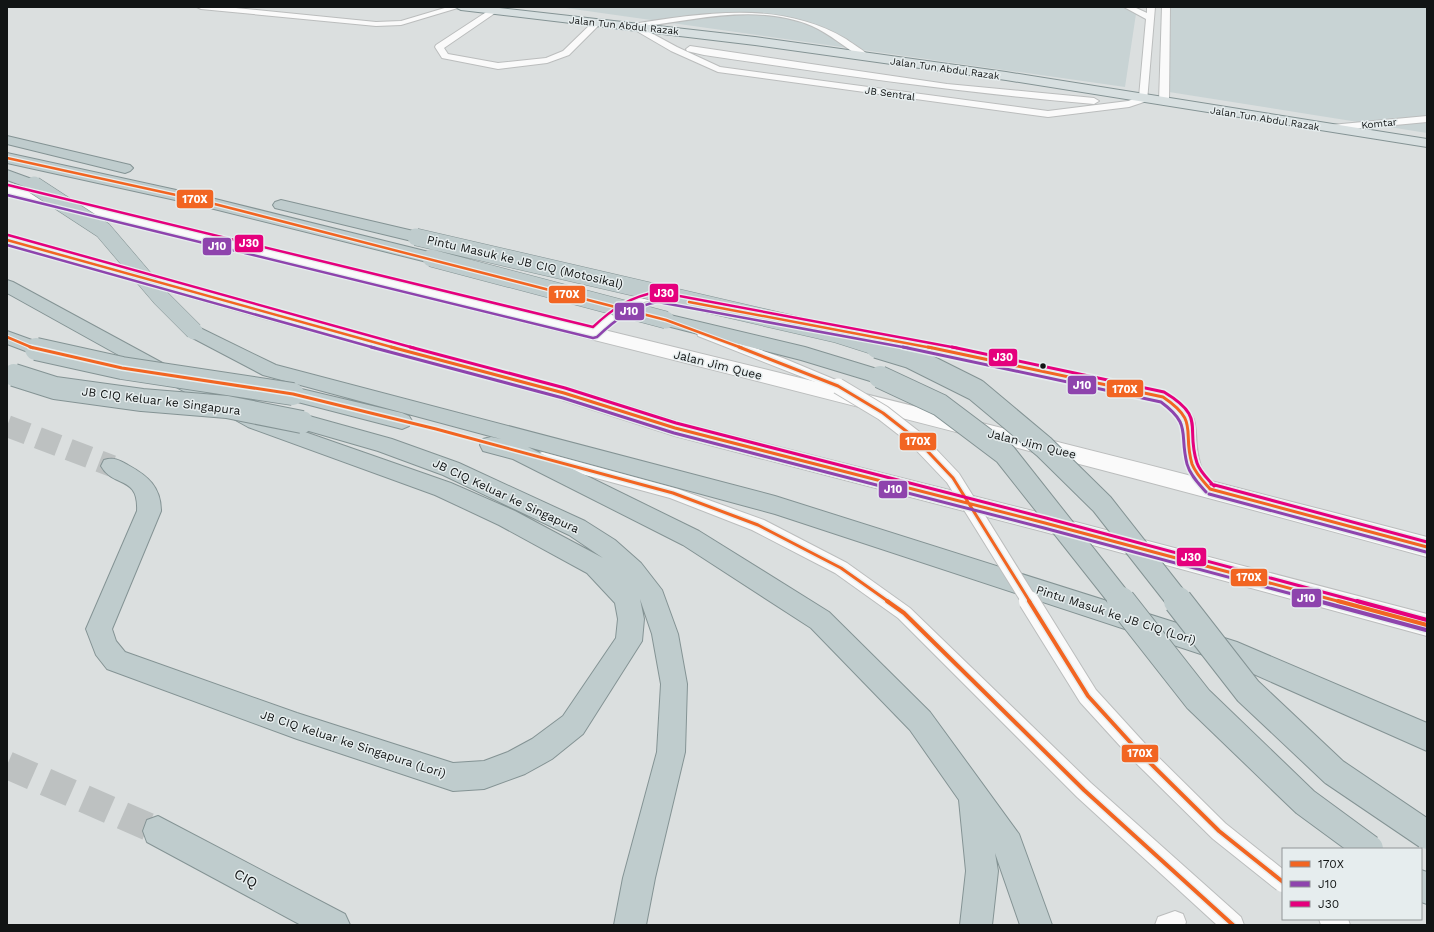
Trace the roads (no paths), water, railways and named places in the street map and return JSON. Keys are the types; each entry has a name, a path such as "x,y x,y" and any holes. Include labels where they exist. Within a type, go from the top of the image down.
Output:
{"highway":[{"name":"Pintu Masuk ke JB CIQ (Motosikal)","path":"7,140 836,334 910,357 976,390 1044,447 1102,504 1248,691 1334,772 1427,835"},
{"path":"7,158 200,200 666,320 805,354 880,376 940,405 1005,454 1198,699 1305,802 1368,848"},
{"name":"Pintu Masuk ke JB CIQ (Lori)","path":"7,175 34,185 103,230 161,298 194,332 270,370 775,505 1237,654 1427,737"},
{"name":"JB CIQ Keluar ke Singapura (Lori)","path":"7,286 255,422 443,489 507,518 596,566 627,599 631,619 629,641 573,725 542,748 515,764 484,775 453,777 296,726 116,661 105,647 99,629 149,511 150,499 145,486 112,466"},
{"path":"7,337 36,349 122,368 293,394 519,452 690,538 820,620 920,721 1008,845 1036,925"},
{"name":"JB CIQ Keluar ke Singapura","path":"7,372 55,388 142,400 227,407 302,422 384,445 451,469 577,528 607,547 632,570 653,598 665,634 674,684 671,752 639,878 630,925"},
{"path":"972,794 982,871 976,925"},
{"name":"CIQ","path":"158,831 334,925"}],"main road":[{"name":"Jalan Tun Abdul Razak","path":"461,7 755,41 1427,143"},
{"name":"Jalan Jim Quee","path":"7,190 594,334 1210,489 1427,547"},
{"path":"7,240 265,313 564,393 675,428 1038,521 1427,625"}],"lane":[{"path":"201,7 376,24 401,23 457,7"},
{"path":"1128,7 1150,18"},
{"path":"1144,99 1151,7"},
{"path":"1164,102 1166,7"},
{"path":"494,11 439,47 445,56 498,66 547,60 566,53 598,22"},
{"path":"632,26 732,12 746,12 801,20 814,24 866,57"},
{"name":"JB Sentral","path":"632,26 674,49 718,68 1048,114 1129,104 1144,99"},
{"name":"JB Sentral","path":"658,40 704,52 887,78 1040,98 1129,104"},
{"name":"Komtar","path":"1332,128 1427,119"},
{"path":"594,334 615,313 632,302 643,298 658,297 906,342 1163,397 1176,405 1190,421 1192,464 1196,473 1210,489"},
{"path":"666,320 778,361 838,386 883,414 915,438 953,478 1088,696 1140,753 1219,831 1282,881"},
{"path":"519,452 673,493 758,525 841,568 904,613 1084,790 1233,925"}],"tunnel":[{"path":"7,426 112,466"},
{"path":"7,765 158,831"}]}
